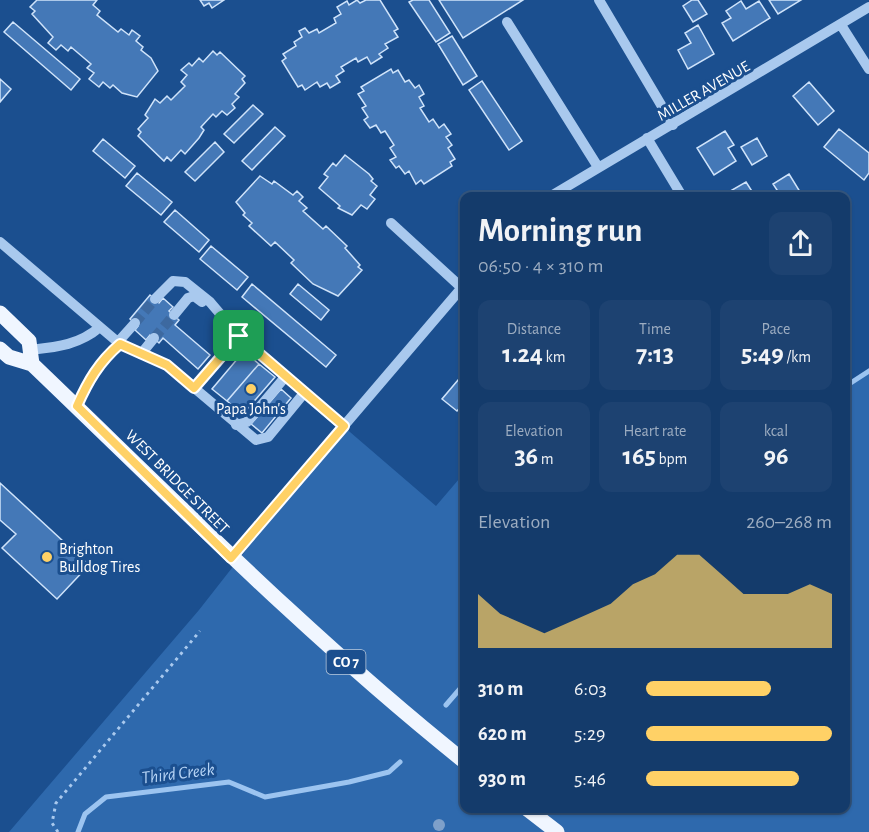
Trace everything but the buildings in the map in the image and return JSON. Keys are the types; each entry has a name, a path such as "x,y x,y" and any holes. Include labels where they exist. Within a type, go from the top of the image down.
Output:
{"main road":[{"name":"WEST BRIDGE STREET","path":"0,313 29,341 31,357 77,406 231,558 391,703 460,758"},
{"name":"WEST BRIDGE STREET","path":"0,350 9,357 31,357"},
{"path":"532,813 557,832"}],"street":[{"path":"599,0 673,125"},
{"name":"MILLER AVENUE","path":"557,192 869,7"},
{"path":"507,22 598,167"},
{"path":"840,25 869,69"},
{"path":"647,138 680,192"},
{"path":"391,223 460,283"},
{"path":"0,242 119,343 167,365 256,440 261,441 268,437 305,392"},
{"path":"155,299 173,281 185,282 210,302 239,336 344,426"},
{"path":"231,558 460,290"},
{"path":"174,315 188,298 194,296 224,319"},
{"path":"77,406 89,379 135,323"},
{"path":"31,357 86,339 100,327"},
{"path":"194,388 239,336"},
{"path":"141,354 154,338"},
{"path":"236,425 247,422 286,376"}],"path":[{"path":"58,832 52,823 56,803 200,631"}],"shaded area":[{"path":"869,371 869,832 9,832 199,610 343,426 436,506 460,478 460,813 850,813 850,383"}],"waterway":[{"name":"Third Creek","path":"850,383 869,371"},
{"name":"Third Creek","path":"446,705 460,689"},
{"name":"Third Creek","path":"78,832 85,814 106,797 229,782 265,797 349,782 389,772 400,762"}],"tunnel":[{"path":"135,323 155,299"},
{"path":"154,338 174,315"}],"place":[{"name":"Papa John's","path":"251,389"},
{"name":"Brighton Bulldog Tires","path":"47,557"}],"route":[{"path":"239,336 344,426 231,558 77,406 89,379 105,357 120,344 167,365 194,388 239,336"}]}
